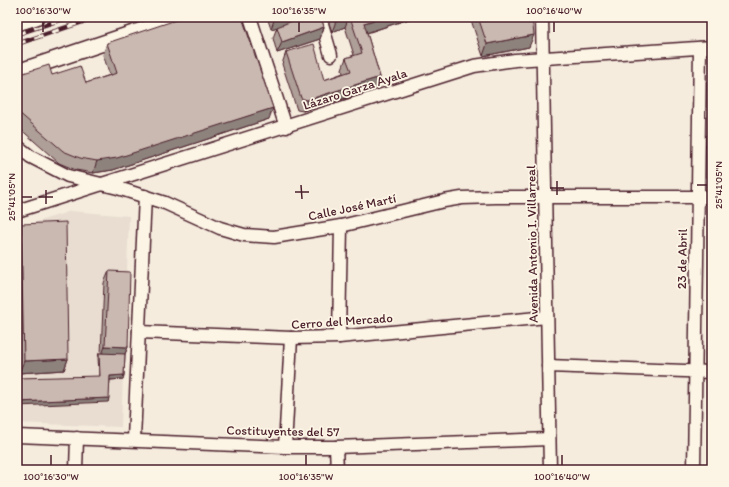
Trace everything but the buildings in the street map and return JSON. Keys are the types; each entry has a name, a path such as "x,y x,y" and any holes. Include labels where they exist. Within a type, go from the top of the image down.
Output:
{"main road":[{"path":"17,72 180,17"}],"street":[{"path":"250,17 286,127"},
{"path":"320,17 331,55"},
{"name":"Avenida Antonio I. Villarreal","path":"542,17 550,470"},
{"name":"Lázaro Garza Ayala","path":"17,211 286,127 452,72 491,63 706,47"},
{"name":"23 de Abril","path":"694,470 697,197 706,47"},
{"name":"Calle José Martí","path":"17,146 31,157 68,176 145,196 165,203 220,228 244,235 274,237 341,226 462,198 545,196 712,197"},
{"path":"134,440 145,196"},
{"path":"339,337 341,226"},
{"name":"Cerro del Mercado","path":"139,332 291,338 339,337 547,317"},
{"path":"285,447 291,338"},
{"path":"548,366 712,372"},
{"name":"Costituyentes del 57","path":"17,436 285,447 549,438"},
{"path":"76,470 77,438"},
{"path":"336,446 337,470"}],"shaded area":[{"path":"71,211 129,216 121,427 17,423 17,228"}],"railway":[{"path":"17,34 69,17"},
{"path":"17,44 97,17"}]}
